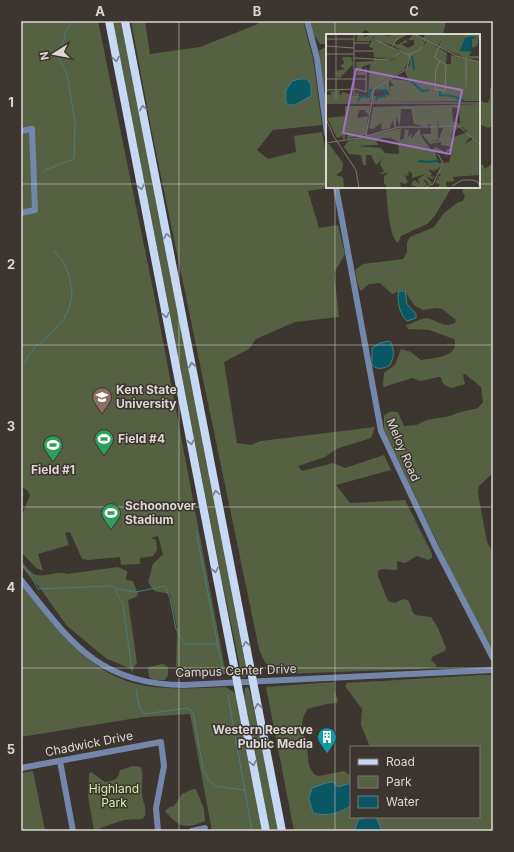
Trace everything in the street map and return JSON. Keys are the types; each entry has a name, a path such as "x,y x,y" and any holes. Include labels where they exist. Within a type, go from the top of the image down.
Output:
{"main road":[{"path":"109,21 266,831"},
{"path":"125,21 282,831"}],"street":[{"path":"307,21 317,58 326,126"},
{"path":"21,131 32,129 36,210 21,213"},
{"name":"Meloy Road","path":"336,188 381,431 436,548 493,658"},
{"name":"Campus Center Drive","path":"21,580 74,643 96,661 118,674 145,682 171,685 238,683 493,670"},
{"name":"Chadwick Drive","path":"21,768 161,742 164,766 156,808 158,831"},
{"path":"60,761 73,831"},
{"path":"192,831 205,828"}],"green space":[{"name":"Kent State University","path":"21,21 98,21 155,299 226,674 180,678 176,671 177,628 170,594 154,591 148,582 153,564 163,554 158,536 151,538 156,540 157,550 153,556 140,558 140,564 121,565 120,557 88,560 82,559 70,532 65,533 69,545 38,554 43,571 36,568 21,552 21,518 30,495 27,490 21,487"},
{"path":"113,21 122,21 248,669 245,678 242,677 221,576"},
{"path":"131,21 145,21 150,54 200,47 258,24 258,21 303,21 313,58 322,125 273,130 257,150 268,159 296,152 294,136 322,132 326,153 326,188 308,191 319,228 338,225 345,254 334,273 339,317 295,322 256,339 249,349 224,362 237,443 251,445 261,441 375,427 371,438 336,449 325,457 298,466 302,471 333,463 345,468 384,455 391,470 336,485 350,503 405,500 432,554 432,558 428,560 417,556 405,563 397,561 397,570 382,569 378,571 378,576 388,601 395,603 404,599 407,600 409,601 415,615 431,617 438,628 446,648 445,651 432,657 431,660 437,666 436,667 419,669 280,674 272,670 266,664 259,649 152,133"},
{"path":"309,21 446,21 443,34 369,34 369,32 365,30 361,34 326,34 326,44 320,44 313,34"},
{"path":"326,48 326,90 324,89 319,50"},
{"path":"493,85 493,126 488,128 480,124 480,97 482,102 488,103 490,98 490,88"},
{"path":"493,163 493,473 479,486 478,493 487,542 493,552 493,651 471,614 384,430 384,416 390,412 398,412 404,426 416,425 427,420 450,416 478,408 483,402 481,387 465,374 463,375 465,384 451,388 443,384 441,377 420,381 412,378 384,387 384,373 395,365 401,349 411,352 421,360 445,356 453,350 455,345 454,339 429,330 408,329 406,325 427,318 448,325 455,323 456,320 442,309 435,308 423,310 415,306 404,290 392,294 380,283 369,284 361,291 358,285 355,270 363,264 403,259 407,252 407,242 410,237 434,227 444,213 457,203 463,201 465,195 462,190 466,188 480,188 480,164 483,165 485,169"},
{"path":"386,188 451,188 434,217 427,224 401,236 398,243 392,233"},
{"path":"21,561 32,573 36,575 58,573 67,574 118,567 127,571 126,580 133,581 138,594 136,597 128,600 137,663 132,669 107,659 67,626 40,588 21,566"},
{"path":"21,584 60,632 91,661 107,672 126,681 146,686 176,688 226,687 235,693 263,831 212,831 190,714 143,717 21,737"},
{"path":"163,664 168,667 168,675 165,680 153,680 149,677 148,667"},
{"path":"491,675 493,678 493,831 294,831 266,687 334,682 334,690 338,700 337,703 307,709 302,721 302,729 306,742 309,765 315,775 319,776 344,771 350,775 350,783 337,787 338,813 350,807 350,818 480,818 480,746 370,746 361,725 362,709 345,686 347,683"},
{"path":"248,687 251,695 279,831 270,831 244,697 245,688"},
{"name":"Highland Park","path":"133,766 141,767 142,796 145,816 142,819 124,820 100,828 99,831 94,831 88,796 89,774 91,772 105,782 111,781 116,779 120,770"},
{"path":"33,771 45,830 21,831 21,773"},
{"path":"196,789 204,809 205,821 187,826 178,824 165,811 174,806 182,794"}],"water":[{"path":"307,79 311,85 311,96 295,105 289,105 286,103 286,90 292,81"},
{"path":"399,291 405,291 407,304 416,314 416,318 407,321 402,315 398,303"},
{"path":"390,341 393,347 393,353 390,365 381,368 374,367 372,365 372,348 380,343"},
{"path":"333,782 338,787 350,783 350,807 333,814 323,815 313,813 309,799 312,788"},
{"path":"376,818 382,831 354,831 359,819"}],"waterway":[{"path":"42,173 45,170 74,159 75,121 67,74 59,59 66,31 73,21"},
{"path":"21,366 36,346 45,340 64,319 70,305 72,293 69,274 64,263 54,251"},
{"path":"21,499 23,494"},
{"path":"196,531 223,672"},
{"path":"21,564 29,573 38,589 111,586 118,589"},
{"path":"132,671 123,604 116,592 118,589 136,592 165,586 170,599 176,629 185,644 217,644"},
{"path":"136,689 139,706 144,714 188,708 193,712 204,773 214,786 245,790"},
{"path":"228,695 252,831"}],"place":[{"name":"Kent State University","path":"102,414"},
{"name":"Field #4","path":"104,456"},
{"name":"Field #1","path":"53,462"},
{"name":"Schoonover Stadium","path":"111,530"},
{"name":"Western Reserve Public Media","path":"327,754"}]}
